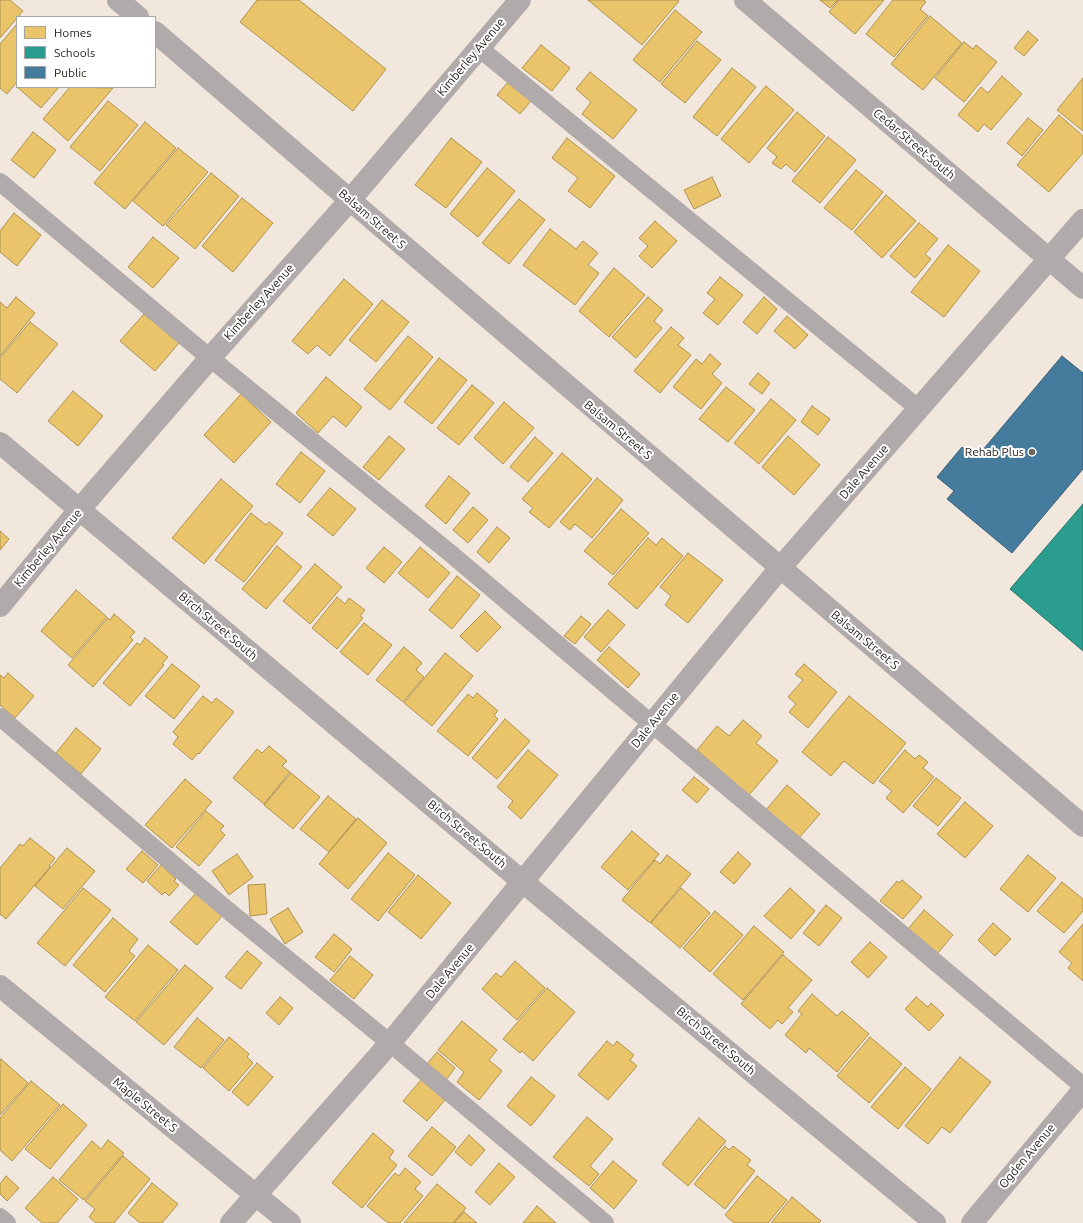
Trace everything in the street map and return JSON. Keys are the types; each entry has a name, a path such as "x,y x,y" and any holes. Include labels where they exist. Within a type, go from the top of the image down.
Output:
{"street":[{"path":"118,0 137,16"},
{"name":"Kimberley Avenue","path":"0,606 79,510 210,358 350,200 520,0"},
{"name":"Cedar Street South","path":"745,0 1083,288"},
{"name":"Balsam Street S","path":"156,33 1083,826"},
{"name":"Dale Avenue","path":"231,1223 255,1194 390,1043 780,568 1050,260 1083,220"},
{"name":"Birch Street South","path":"0,443 523,882 935,1223"},
{"name":"Maple Street S","path":"0,986 290,1223"},
{"name":"Ogden Avenue","path":"972,1223 1083,1090"}],"lane":[{"path":"479,48 919,409"},
{"path":"0,182 210,358 450,553 1083,1086"},
{"path":"0,717 225,908 390,1043 605,1223"},
{"path":"0,1217 7,1223"}],"building: Homes":[{"path":"0,0 10,0 23,11 19,16 16,16 16,19 0,38"},
{"path":"257,0 299,0 386,69 353,111 240,22"},
{"path":"588,0 677,0 679,1 642,45"},
{"path":"820,0 838,0 830,8"},
{"path":"839,0 884,0 855,34 829,12"},
{"path":"893,0 924,0 926,2 920,9 928,16 894,57 866,34"},
{"path":"675,10 702,32 660,82 633,60"},
{"path":"930,16 962,43 923,90 891,64"},
{"path":"16,25 16,83 7,94 0,88 0,44"},
{"path":"1028,31 1038,40 1024,56 1014,48"},
{"path":"697,41 721,60 685,103 661,84"},
{"path":"964,42 973,49 976,45 997,62 964,102 935,78"},
{"path":"541,45 570,68 552,91 522,68"},
{"path":"732,68 756,87 717,136 693,117"},
{"path":"590,72 637,110 613,139 582,114 591,102 576,89"},
{"path":"1002,76 1022,94 991,130 984,124 978,132 958,115 981,87 988,93"},
{"path":"1083,78 1083,131 1057,110"},
{"path":"508,82 531,101 520,114 497,95"},
{"path":"766,86 794,110 749,163 721,139"},
{"path":"18,88 58,88 41,108"},
{"path":"69,88 113,88 68,141 43,119"},
{"path":"108,101 138,125 100,171 70,147"},
{"path":"797,112 825,136 795,172 786,164 781,169 772,163 777,157 767,148"},
{"path":"1059,115 1083,136 1083,153 1049,192 1017,165"},
{"path":"1028,118 1043,130 1022,156 1007,143"},
{"path":"145,122 176,148 125,209 94,183"},
{"path":"33,132 56,150 34,178 11,160"},
{"path":"828,137 856,160 820,203 792,181"},
{"path":"451,138 482,162 446,208 415,185"},
{"path":"567,138 615,176 590,208 568,191 578,178 552,158"},
{"path":"178,148 208,172 163,226 133,201"},
{"path":"487,168 515,191 478,237 450,214"},
{"path":"856,170 883,192 852,230 824,208"},
{"path":"211,173 239,196 195,249 166,225"},
{"path":"712,177 721,196 694,209 684,190"},
{"path":"886,195 916,221 882,258 854,232"},
{"path":"242,198 273,223 233,272 202,246"},
{"path":"519,199 545,220 509,264 482,243"},
{"path":"14,213 41,235 17,266 0,252 0,231"},
{"path":"655,221 677,241 652,268 639,256 648,246 639,238"},
{"path":"919,223 938,239 925,254 931,259 915,278 890,256"},
{"path":"550,229 576,249 583,241 598,253 588,265 599,273 575,305 523,265"},
{"path":"153,237 179,258 153,288 128,267"},
{"path":"948,245 980,271 944,317 911,292"},
{"path":"614,268 645,295 609,337 579,311"},
{"path":"720,277 743,295 718,325 703,313 715,299 707,293"},
{"path":"344,279 373,304 330,356 317,345 308,354 292,341"},
{"path":"16,297 35,313 0,356 0,302 7,308"},
{"path":"648,297 663,310 654,321 662,328 636,358 612,337"},
{"path":"764,297 777,309 757,334 743,322"},
{"path":"382,300 409,322 376,362 349,340"},
{"path":"144,314 179,343 155,371 120,341"},
{"path":"787,316 808,335 795,349 774,331"},
{"path":"30,322 58,344 17,393 0,379 0,358"},
{"path":"671,327 684,338 678,345 691,355 660,393 634,371"},
{"path":"408,336 433,357 390,410 364,389"},
{"path":"710,354 721,364 712,374 722,383 701,409 673,387 696,359 702,364"},
{"path":"439,358 467,380 432,424 404,402"},
{"path":"758,373 770,383 762,394 749,384"},
{"path":"326,377 362,407 346,427 333,416 318,433 296,413"},
{"path":"472,385 494,403 459,445 437,428"},
{"path":"726,387 755,410 728,442 699,419"},
{"path":"73,391 103,416 78,446 48,421"},
{"path":"241,394 271,422 234,463 204,435"},
{"path":"771,399 796,420 759,464 734,443"},
{"path":"504,402 534,428 503,464 474,438"},
{"path":"812,406 830,419 818,435 801,422"},
{"path":"389,436 405,449 379,480 363,467"},
{"path":"788,436 820,465 794,495 762,467"},
{"path":"535,437 553,453 528,482 510,467"},
{"path":"301,452 325,471 300,503 276,484"},
{"path":"562,453 592,479 549,528 529,512 533,508 522,499"},
{"path":"449,476 470,493 446,524 425,506"},
{"path":"597,478 623,500 592,538 575,524 570,530 560,522"},
{"path":"221,479 253,506 204,564 172,538"},
{"path":"330,488 356,509 333,536 307,515"},
{"path":"473,507 488,520 468,543 453,530"},
{"path":"621,509 649,533 613,575 584,551"},
{"path":"251,513 266,525 269,522 283,533 244,582 215,560"},
{"path":"497,527 510,538 489,563 477,552"},
{"path":"0,531 9,539 0,550"},
{"path":"648,538 656,545 662,538 683,556 637,609 608,584"},
{"path":"277,546 302,567 266,609 242,589"},
{"path":"384,547 402,562 384,583 366,568"},
{"path":"420,547 450,573 428,598 398,573"},
{"path":"688,553 723,580 688,623 665,605 671,596 660,587"},
{"path":"315,564 342,587 310,624 283,601"},
{"path":"457,576 480,595 452,629 429,610"},
{"path":"76,590 107,617 72,658 41,631"},
{"path":"337,597 345,604 349,598 365,610 360,616 363,618 337,649 312,628"},
{"path":"608,610 625,625 601,652 584,637"},
{"path":"485,611 501,627 477,652 460,636"},
{"path":"114,614 135,632 130,637 133,640 93,687 68,665 108,618 110,620"},
{"path":"581,616 591,624 575,644 564,636"},
{"path":"364,623 392,645 368,675 340,652"},
{"path":"145,638 168,657 162,664 164,665 130,706 103,683 137,643 140,645"},
{"path":"404,647 422,663 416,670 424,677 403,702 376,680"},
{"path":"609,647 640,674 628,688 597,660"},
{"path":"445,653 473,676 432,726 404,703"},
{"path":"172,664 200,686 174,719 145,696"},
{"path":"804,664 837,692 808,728 789,712 796,704 788,697 803,680 795,674"},
{"path":"8,673 34,696 15,718 0,705 0,675 4,678"},
{"path":"477,693 498,711 494,715 498,719 468,756 437,731 468,694 473,698"},
{"path":"203,696 212,703 216,698 234,712 199,754 198,753 192,760 173,744 178,737 173,732"},
{"path":"849,696 906,743 873,784 844,761 831,776 802,752"},
{"path":"505,719 530,741 497,779 472,758"},
{"path":"743,720 762,736 756,743 778,761 749,795 697,750 717,726 729,736"},
{"path":"76,728 101,749 81,774 56,753"},
{"path":"269,746 287,761 282,766 290,772 264,804 233,778 257,749 262,753"},
{"path":"528,750 558,775 521,819 508,807 513,801 497,787"},
{"path":"905,750 915,759 919,755 928,762 923,768 934,777 903,813 886,798 892,791 879,781"},
{"path":"291,773 320,797 293,829 264,805"},
{"path":"694,777 709,789 697,803 682,790"},
{"path":"936,778 961,798 938,826 913,806"},
{"path":"185,779 212,802 172,848 145,825"},
{"path":"787,785 820,814 798,839 765,811"},
{"path":"328,796 356,819 329,852 300,829"},
{"path":"965,802 993,826 965,858 937,834"},
{"path":"206,811 224,826 220,830 225,835 199,866 176,847"},
{"path":"358,818 387,843 348,889 319,864"},
{"path":"632,831 659,854 628,890 601,867"},
{"path":"30,838 55,858 49,866 50,867 6,919 0,914 0,868 20,844 23,846"},
{"path":"67,848 95,871 63,909 35,886"},
{"path":"142,851 158,865 143,883 126,869"},
{"path":"738,852 751,864 734,884 720,872"},
{"path":"388,853 415,875 378,921 351,899"},
{"path":"237,854 253,877 229,895 212,871"},
{"path":"667,855 691,874 650,923 622,900 655,860 660,864"},
{"path":"1028,855 1056,878 1028,912 1000,889"},
{"path":"161,865 176,879 174,881 179,885 169,896 165,892 162,895 147,881"},
{"path":"418,875 451,903 421,939 388,912"},
{"path":"902,880 922,897 903,919 880,901 897,881 899,883"},
{"path":"1062,882 1083,899 1083,911 1064,933 1037,911"},
{"path":"265,884 267,914 250,916 248,885"},
{"path":"83,888 111,910 65,966 37,943"},
{"path":"681,888 710,913 680,948 651,923"},
{"path":"790,888 815,911 791,939 764,916"},
{"path":"196,893 222,916 197,945 170,922"},
{"path":"826,905 842,918 819,946 803,933"},
{"path":"288,908 303,932 285,944 270,919"},
{"path":"924,910 953,935 937,954 908,929"},
{"path":"715,911 743,935 710,972 683,948"},
{"path":"113,918 138,939 129,951 135,956 105,992 73,965"},
{"path":"993,923 1011,939 995,956 978,940"},
{"path":"1083,924 1083,981 1068,968 1072,963 1059,952"},
{"path":"754,926 784,952 743,1000 713,974"},
{"path":"334,934 352,949 334,972 315,957"},
{"path":"870,942 887,957 868,978 851,962"},
{"path":"148,945 178,970 135,1021 105,997"},
{"path":"247,951 262,963 241,989 225,977"},
{"path":"783,955 812,980 788,1008 793,1012 782,1024 778,1020 770,1029 741,1004"},
{"path":"350,956 373,975 354,999 330,980"},
{"path":"515,961 545,988 517,1020 482,989 496,973 501,977"},
{"path":"185,965 213,988 164,1045 136,1022"},
{"path":"547,988 575,1012 533,1061 522,1051 520,1053 503,1039"},
{"path":"812,994 837,1016 842,1011 869,1034 837,1072 809,1048 806,1053 785,1035 802,1014 798,1011"},
{"path":"280,997 293,1008 279,1025 266,1013"},
{"path":"916,997 928,1007 931,1003 944,1015 929,1031 905,1009"},
{"path":"197,1018 224,1040 201,1068 174,1047"},
{"path":"462,1021 497,1050 489,1060 502,1071 479,1100 457,1082 464,1072 438,1050"},
{"path":"229,1037 249,1054 247,1057 253,1063 229,1091 203,1068"},
{"path":"870,1037 902,1064 869,1103 837,1076"},
{"path":"607,1041 613,1046 617,1041 634,1055 630,1060 637,1066 608,1100 578,1075"},
{"path":"437,1052 455,1068 446,1080 427,1064"},
{"path":"960,1057 991,1082 950,1133 942,1127 928,1144 905,1126"},
{"path":"1,1059 28,1083 0,1115 0,1061"},
{"path":"257,1063 273,1077 248,1106 232,1092"},
{"path":"905,1067 931,1089 898,1129 871,1107"},
{"path":"531,1077 555,1096 531,1126 507,1106"},
{"path":"421,1080 445,1100 427,1121 403,1101"},
{"path":"31,1081 60,1105 12,1161 0,1150 0,1118"},
{"path":"63,1104 87,1125 50,1169 25,1149"},
{"path":"587,1117 613,1139 590,1166 599,1174 589,1186 553,1157"},
{"path":"699,1118 726,1141 688,1186 662,1164"},
{"path":"432,1127 456,1147 432,1176 408,1156"},
{"path":"373,1133 394,1151 389,1158 397,1165 362,1208 332,1183"},
{"path":"469,1135 485,1150 471,1166 455,1152"},
{"path":"108,1140 124,1153 84,1200 59,1180 92,1141 101,1149"},
{"path":"725,1146 729,1150 733,1146 751,1160 747,1165 755,1171 725,1209 694,1184"},
{"path":"123,1156 150,1179 114,1223 96,1223 89,1217 95,1209 85,1201"},
{"path":"613,1161 637,1181 614,1209 590,1188"},
{"path":"499,1163 515,1177 490,1205 475,1192"},
{"path":"405,1168 421,1182 415,1189 423,1196 400,1223 388,1223 367,1206 395,1173 399,1176"},
{"path":"6,1176 19,1188 7,1201 0,1194 0,1184"},
{"path":"757,1176 787,1200 768,1223 734,1223 725,1215"},
{"path":"53,1177 78,1199 57,1223 42,1223 25,1208"},
{"path":"152,1183 178,1204 162,1223 140,1223 128,1213"},
{"path":"437,1184 466,1208 453,1223 404,1223"},
{"path":"792,1197 821,1221 819,1223 771,1223"},
{"path":"537,1206 556,1223 523,1223"},
{"path":"464,1212 477,1223 454,1223"}],"building: Schools":[{"path":"1083,504 1083,651 1010,589"}],"building: Public":[{"name":"Rehab Plus","path":"1062,356 1083,373 1083,469 1012,553 947,499 954,491 937,477 962,447 976,458"}],"place":[{"name":"Rehab Plus","path":"1032,452"}]}
